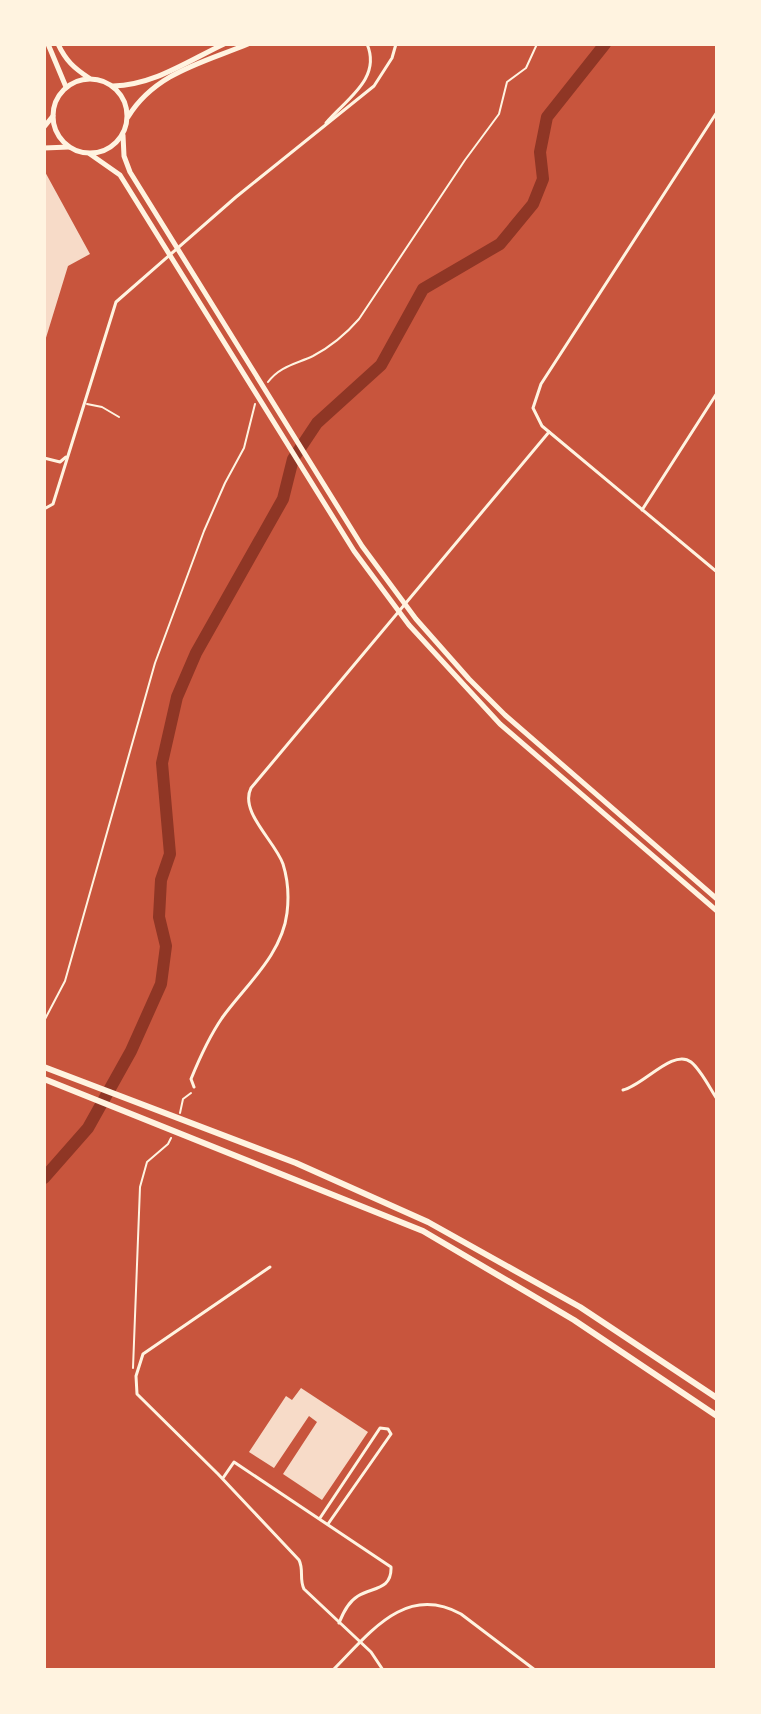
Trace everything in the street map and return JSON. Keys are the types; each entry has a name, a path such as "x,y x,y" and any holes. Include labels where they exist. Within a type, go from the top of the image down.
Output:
{"highway":[{"path":"44,1067 296,1163 428,1222 580,1307 717,1398"},
{"path":"44,1079 423,1231 574,1320 717,1416"}],"main road":[{"path":"48,44 66,88"},
{"path":"58,44 72,67 91,79 113,86 132,85 156,78 224,44"},
{"path":"248,44 193,65 139,98 128,117 123,135 124,156 130,172 362,546 416,619 505,715 717,899"},
{"path":"69,147 57,134 53,116 56,101 66,88 91,79"},
{"path":"113,86 124,100 128,117"},
{"path":"44,127 53,116"},
{"path":"90,154 109,149 123,135"},
{"path":"44,148 69,147 90,154 120,175 354,551 409,625 500,724 717,911"}],"street":[{"path":"322,129 369,74 371,62 367,44"},
{"path":"44,509 53,504 110,313 124,293 244,190 374,86 392,58 396,44"},
{"path":"717,112 541,384 533,408 536,417 549,432 717,572"},
{"path":"642,510 717,393"},
{"path":"83,403 102,407 119,417"},
{"path":"194,1087 191,1079 205,1045 268,960 286,919 287,883 282,863 249,809 247,801 251,788 549,432"},
{"path":"44,458 60,462 69,454"},
{"path":"623,1090 633,1088 673,1059 684,1058 693,1063 717,1099"},
{"path":"270,1267 143,1354 136,1376 137,1394 299,1560 303,1568 301,1579 304,1589 371,1652 383,1670"},
{"path":"320,1519 380,1428 388,1429 391,1434 328,1524"},
{"path":"222,1480 234,1462 387,1564 392,1572 383,1587 354,1598 344,1610 339,1623"},
{"path":"333,1670 398,1611 428,1603 461,1614 535,1670"}],"path":[{"path":"267,383 279,369 317,353 342,336 359,319 499,114 507,82 526,68 537,44"},
{"path":"44,1021 65,981 155,663 225,483 244,448 256,400"},
{"path":"183,1099 191,1094 194,1087"},
{"path":"136,1376 133,1358 140,1187 147,1162 168,1144"}],"building":[{"path":"44,170 90,254 68,266 45,341"},
{"path":"301,1388 368,1432 322,1500 283,1474 317,1422 309,1416 274,1468 249,1452 286,1396 292,1400"}],"waterway":[{"path":"44,1178 88,1128 131,1051 161,984 166,946 159,917 161,880 170,854 162,763 177,697 196,653 283,499 293,459 317,423 381,365 423,289 500,244 533,204 543,179 540,152 547,117 605,44"}]}
